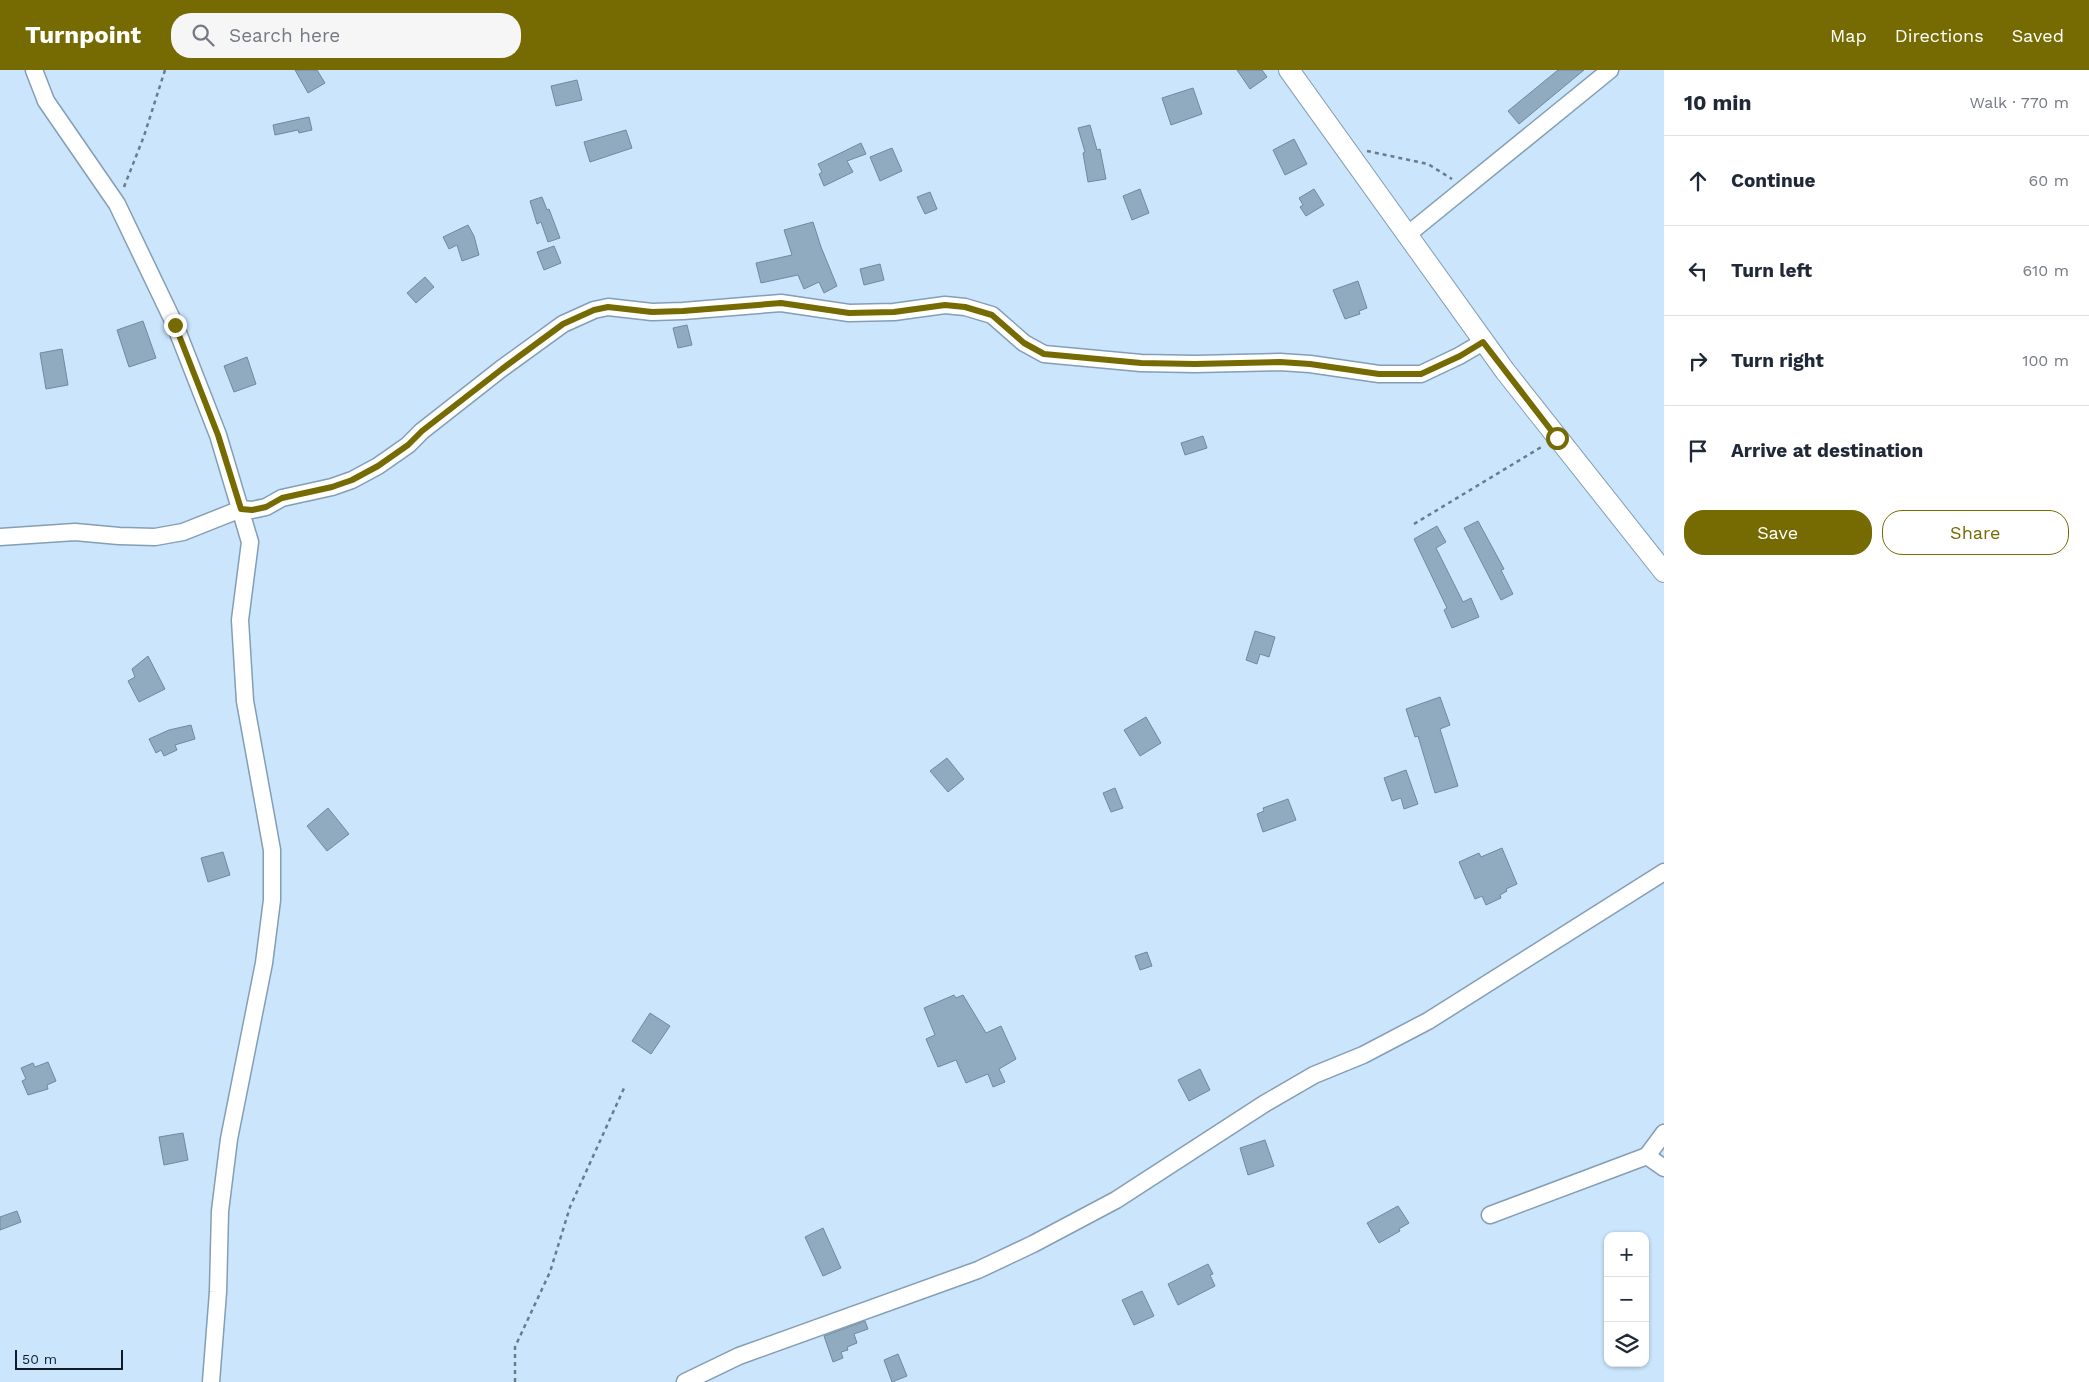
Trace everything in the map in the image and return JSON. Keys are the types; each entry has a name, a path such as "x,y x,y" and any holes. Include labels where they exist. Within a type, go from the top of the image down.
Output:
{"street":[{"path":"34,70 46,102 117,204 175,325 218,435 250,542 240,620 245,701 272,850 272,900 264,963 228,1139 220,1211 218,1292 211,1382"},
{"path":"1289,70 1483,342 1664,572"},
{"path":"1407,235 1610,70"},
{"path":"0,537 74,532 155,537 183,532 241,509 252,510 266,507 282,498 332,487 352,480 378,466 408,445 422,431 563,324 594,310 608,307 652,312 781,303 849,313 894,312 945,305 965,307 992,315 1024,343 1044,354 1141,363 1280,362 1310,364 1379,374 1421,374 1460,356 1483,342"},
{"path":"685,1382 739,1356 978,1270 1033,1244 1116,1200 1264,1104 1314,1075 1363,1055 1428,1021 1597,912 1664,872"},
{"path":"1490,1215 1647,1156 1664,1132"},
{"path":"1647,1156 1664,1168"}],"path":[{"path":"117,204 144,136 164,70"},
{"path":"1347,152 1371,150 1428,164 1464,187"},
{"path":"1414,524 1557,438"},
{"path":"515,1382 515,1346 550,1272 570,1207 625,1086"}],"building":[{"path":"295,70 317,70 325,83 308,93"},
{"path":"1237,70 1262,70 1267,77 1250,89"},
{"path":"1558,70 1584,70 1519,124 1508,111"},
{"path":"577,80 582,100 556,106 551,86"},
{"path":"1193,88 1202,114 1171,125 1162,98"},
{"path":"309,117 312,130 299,133 298,130 275,135 273,125"},
{"path":"1090,125 1097,150 1100,149 1106,179 1088,182 1083,153 1085,152 1078,128"},
{"path":"626,130 632,148 590,162 584,142"},
{"path":"1294,139 1307,164 1285,175 1273,150"},
{"path":"861,143 866,154 847,161 853,172 824,186 819,174 822,172 818,164"},
{"path":"892,148 902,171 880,181 870,157"},
{"path":"1140,189 1149,213 1132,220 1123,196"},
{"path":"1314,189 1324,205 1306,216 1300,207 1303,205 1299,198"},
{"path":"930,192 937,209 925,214 917,197"},
{"path":"542,197 547,210 549,209 560,238 548,242 541,222 537,224 530,201"},
{"path":"813,222 837,286 824,293 819,282 804,289 798,275 761,283 756,263 792,255 784,230"},
{"path":"468,225 474,236 479,255 462,261 457,245 449,249 443,237"},
{"path":"554,246 561,263 544,270 537,252"},
{"path":"880,264 884,280 864,285 860,269"},
{"path":"425,277 434,287 416,303 407,293"},
{"path":"1358,281 1367,308 1359,311 1360,314 1345,319 1333,290"},
{"path":"143,321 156,358 129,367 117,330"},
{"path":"687,325 692,345 678,348 673,328"},
{"path":"62,349 68,385 46,389 40,353"},
{"path":"247,357 256,384 234,392 224,366"},
{"path":"1203,436 1207,448 1185,455 1181,443"},
{"path":"1478,521 1504,569 1501,570 1513,594 1501,600 1464,528"},
{"path":"1437,526 1446,542 1436,548 1463,602 1471,598 1479,617 1452,628 1444,610 1447,608 1414,539"},
{"path":"1255,631 1275,637 1269,657 1260,654 1257,664 1246,660"},
{"path":"148,656 165,689 139,702 128,681 135,677 132,669"},
{"path":"1440,697 1450,725 1440,729 1458,786 1435,793 1418,736 1415,737 1406,709"},
{"path":"1146,717 1161,743 1140,756 1124,730"},
{"path":"191,725 195,739 175,745 177,750 164,756 161,750 156,753 149,739 169,730"},
{"path":"947,758 964,779 948,792 930,771"},
{"path":"1406,770 1418,804 1404,809 1401,798 1392,801 1384,778"},
{"path":"1115,788 1123,808 1111,812 1103,793"},
{"path":"1288,799 1296,820 1263,832 1257,814 1264,811 1263,808"},
{"path":"328,808 349,834 327,851 307,826"},
{"path":"1502,848 1517,884 1506,889 1507,891 1500,895 1501,898 1486,905 1482,896 1475,899 1459,862 1479,853 1481,857"},
{"path":"223,852 230,875 208,882 201,858"},
{"path":"1147,952 1152,966 1140,970 1135,956"},
{"path":"954,995 956,998 963,995 986,1033 1001,1026 1016,1059 999,1069 1005,1082 993,1087 988,1074 966,1083 956,1060 938,1067 926,1039 935,1035 924,1008"},
{"path":"650,1013 670,1026 651,1054 632,1041"},
{"path":"48,1062 56,1081 47,1085 48,1089 28,1095 22,1081 26,1079 21,1068 33,1063 35,1067"},
{"path":"1200,1069 1210,1090 1189,1101 1178,1080"},
{"path":"183,1133 188,1160 164,1165 159,1137"},
{"path":"1265,1140 1274,1166 1248,1175 1240,1148"},
{"path":"1398,1206 1409,1223 1399,1229 1400,1231 1379,1243 1367,1223"},
{"path":"17,1211 21,1222 0,1230 0,1217"},
{"path":"823,1228 841,1268 823,1276 805,1237"},
{"path":"1208,1264 1213,1274 1210,1275 1215,1286 1178,1305 1168,1284"},
{"path":"1142,1291 1154,1316 1134,1325 1122,1300"},
{"path":"865,1321 868,1329 854,1334 857,1343 847,1347 848,1350 841,1352 843,1358 833,1362 824,1336"},
{"path":"898,1354 907,1376 892,1382 884,1360"}],"route":[{"path":"175,325 218,435 241,509 252,510 266,507 282,498 332,487 352,480 378,466 396,455 422,431 530,347 563,324 594,310 608,307 652,312 717,310 781,303 819,307 849,313 894,312 945,305 965,307 992,315 1024,343 1044,354 1141,363 1280,362 1310,364 1379,374 1421,374 1460,356 1483,342 1557,438"}]}
